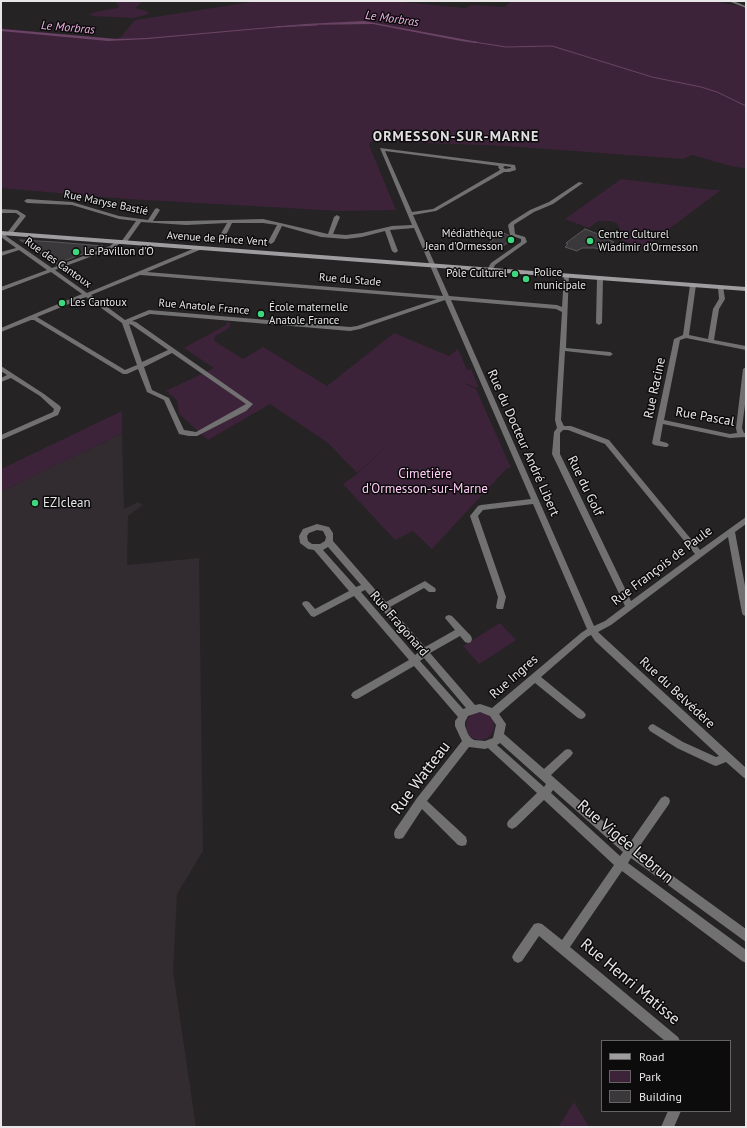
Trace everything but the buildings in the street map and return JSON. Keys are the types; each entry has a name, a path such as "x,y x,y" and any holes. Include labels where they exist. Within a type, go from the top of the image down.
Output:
{"main road":[{"name":"Avenue de Pince Vent","path":"5,233 746,289"}],"street":[{"path":"730,1 746,7"},
{"name":"Rue du Docteur André Libert","path":"410,214 434,210 504,167 382,150 446,298 592,630"},
{"path":"490,270 493,264 524,242 523,238 513,235 511,225 513,223 532,211 551,203 580,183"},
{"name":"Rue Maryse Bastié","path":"26,201 72,204 139,221 149,222 186,223 263,221 330,236 362,235 386,229 415,226"},
{"path":"149,222 157,210"},
{"path":"1,211 17,212 23,216 5,233"},
{"path":"330,236 337,217"},
{"path":"1,289 112,247 121,242 139,221"},
{"path":"222,237 230,221"},
{"path":"271,242 280,224"},
{"path":"386,229 395,251"},
{"name":"Rue des Cantoux","path":"5,233 3,236 125,322 134,323 250,404 244,410 197,434 181,432 167,399 149,391 141,365"},
{"path":"1,254 20,248"},
{"path":"1,330 200,248"},
{"name":"Rue du Stade","path":"141,273 565,307"},
{"name":"Rue du Golf","path":"567,276 558,420 562,428 557,432 556,454 630,607"},
{"path":"599,323 600,278"},
{"path":"693,285 686,336 746,348"},
{"path":"711,342 716,309 722,299 721,287"},
{"name":"Rue Anatole France","path":"125,322 149,312 350,329 358,328 446,298"},
{"path":"32,318 125,373 173,350"},
{"path":"125,322 141,365"},
{"name":"Rue Racine","path":"665,445 656,443 660,421 677,339 686,336"},
{"path":"562,349 610,354"},
{"path":"1,368 46,398 58,408 56,413 1,438"},
{"path":"743,435 739,428 746,369"},
{"path":"1,380 12,375"},
{"name":"Rue Pascal","path":"660,421 730,436 743,435"},
{"path":"562,428 569,428 607,442 700,555"},
{"path":"500,607 502,597 474,516 481,508 536,501"},
{"name":"Rue François de Paule","path":"553,661 592,630 608,623 746,520"},
{"name":"Rue Fragonard","path":"462,716 317,548 306,545 303,539 306,531 317,527 326,529 329,533 329,542 473,709"},
{"path":"731,531 746,613"},
{"path":"317,548 322,547 329,542"},
{"path":"385,606 425,584 432,590"},
{"path":"306,604 314,614 367,585"},
{"path":"449,618 468,639"},
{"name":"Rue du Belvédère","path":"592,630 598,638 746,774"},
{"path":"356,695 461,631"},
{"name":"Rue Ingres","path":"493,713 553,661"},
{"path":"535,678 581,715"},
{"path":"480,708 493,713 501,724 499,736 490,744 479,745 468,741 461,732 460,721 462,716 473,709 480,708"},
{"path":"653,728 680,745 716,762 727,757"},
{"name":"Rue Vigée Lebrun","path":"499,736 630,851 746,936"},
{"name":"Rue Watteau","path":"399,834 421,801 468,741"},
{"name":"Rue Vigée Lebrun","path":"490,744 621,864 746,957"},
{"path":"544,775 568,753"},
{"path":"512,824 554,783"},
{"path":"421,801 462,841"},
{"name":"Rue Henri Matisse","path":"665,801 563,948 673,1040"},
{"path":"518,958 538,928 563,948"},
{"path":"667,1127 674,1112"}],"shaded area":[{"path":"364,21 478,42 461,41 373,24 304,25 148,39 108,41 1,31 1,29 117,39 146,38 305,24"},
{"path":"122,433 124,509 138,502 143,505 128,516 127,565 199,558 203,851 177,894 173,971 196,1127 1,1127 1,492"}],"green space":[{"path":"115,1 143,1 135,8 146,11 149,14 134,18 93,16 89,14 118,8 119,6"},
{"path":"258,1 391,1 465,8 472,5 505,7 511,1 721,1 721,3 746,7 746,168 735,167 692,155 683,159 506,146 374,141 369,143 369,145 396,210 340,211 127,199 1,188 1,28 112,39 121,37 135,20"},
{"path":"621,179 721,190 642,249 612,236 620,229 617,223 610,221 598,221 589,228 565,219"},
{"name":"Cimetière d'Ormesson-sur-Marne","path":"227,322 231,323 229,328 215,336 214,341 243,359 263,347 327,386 394,333 449,356 458,349 467,370 471,369 478,386 477,388 459,381 476,389 511,468 507,468 432,549 413,531 395,540 343,484 357,474 393,441 357,473 328,443 270,404 208,440 179,414 177,400 166,391 214,368 184,348 226,325"},
{"path":"122,411 122,433 1,492 1,469"},
{"path":"500,623 516,640 479,664 463,646"},
{"path":"480,712 490,716 494,726 490,736 480,740 470,736 466,726 470,716"},
{"path":"574,1102 589,1127 558,1127"}],"waterway":[{"name":"Le Morbras","path":"276,27 317,25"},
{"name":"Le Morbras","path":"474,42 506,47 552,46 652,77 701,87 717,92 746,106"}],"place":[{"name":"Médiathèque Jean d'Ormesson","path":"511,240"},
{"name":"Centre Culturel Wladimir d'Ormesson","path":"590,241"},
{"name":"Le Pavillon d'O","path":"76,252"},
{"name":"Pôle Culturel","path":"515,274"},
{"name":"Police municipale","path":"526,279"},
{"name":"Les Cantoux","path":"62,303"},
{"name":"École maternelle Anatole France","path":"261,314"},
{"name":"EZIclean","path":"35,503"}],"district":[{"name":"ORMESSON-SUR-MARNE","path":"456,137"}]}
